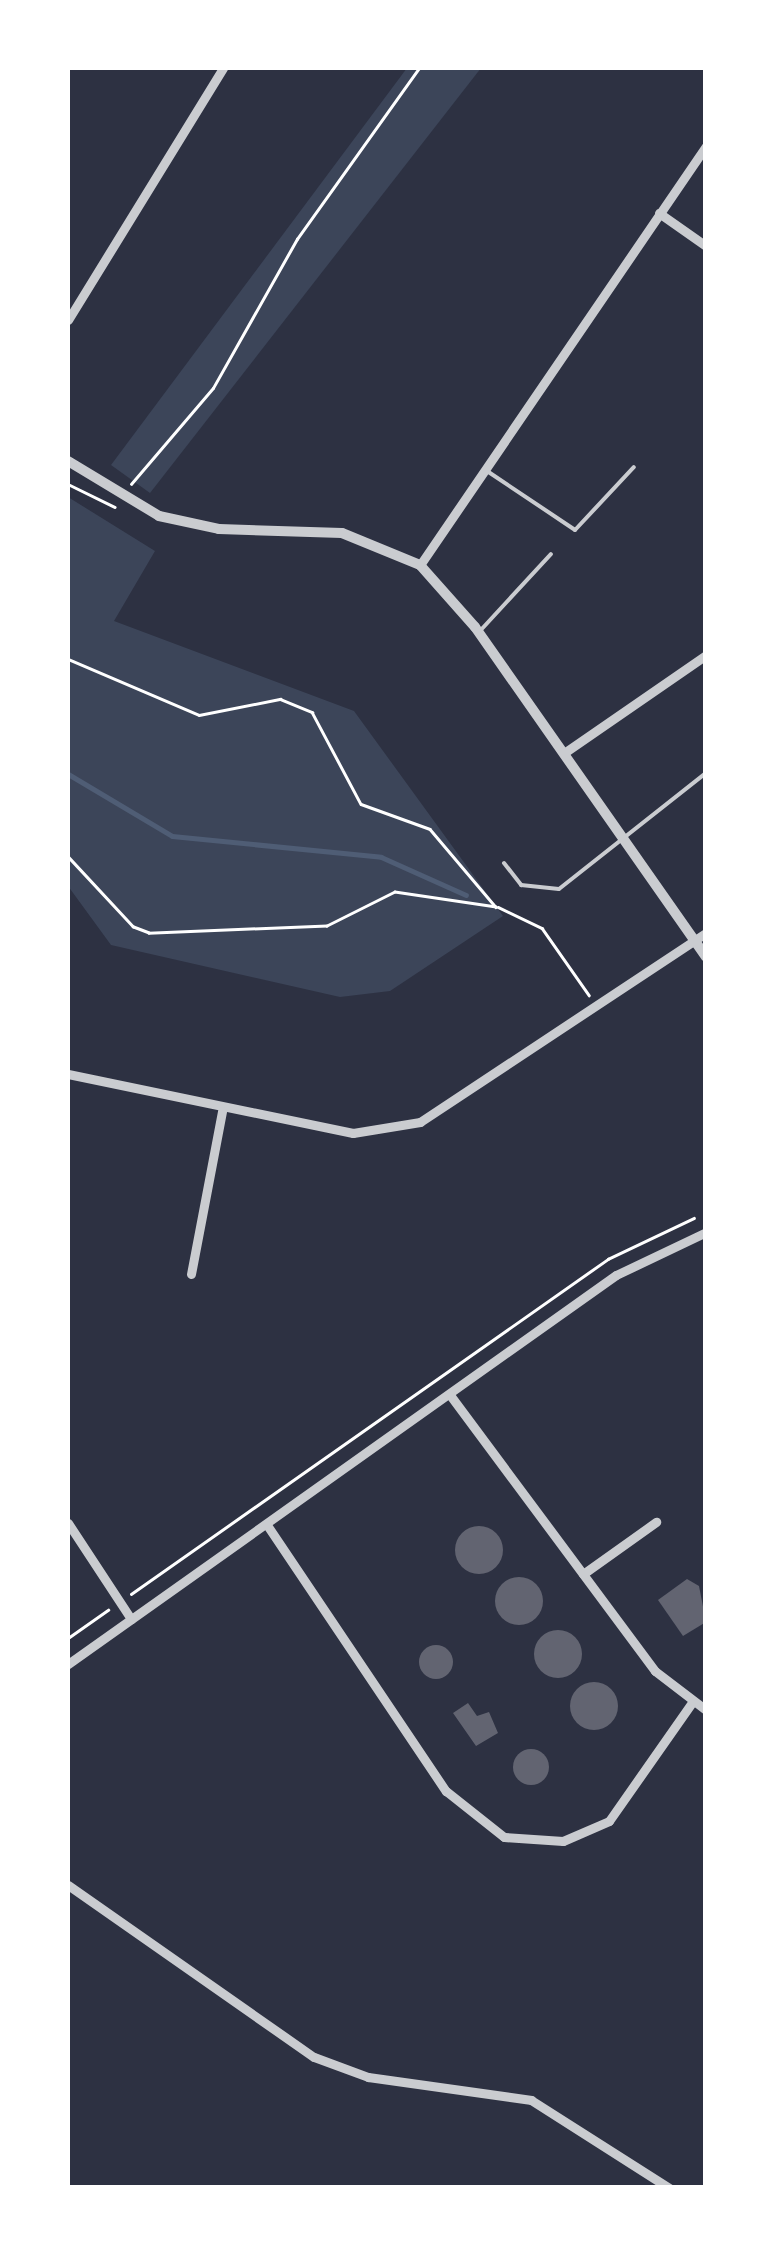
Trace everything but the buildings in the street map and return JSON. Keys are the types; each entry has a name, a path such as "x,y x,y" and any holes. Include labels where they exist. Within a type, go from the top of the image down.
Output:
{"street":[{"path":"68,320 224,68"},
{"path":"420,565 706,146"},
{"path":"660,213 706,246"},
{"path":"68,461 122,496 197,526 342,533 420,565 479,632 706,957"},
{"path":"564,753 706,655"},
{"path":"68,1074 222,1110 352,1133 420,1122 598,1008 706,933"},
{"path":"191,1274 222,1110"},
{"path":"68,1664 616,1276 706,1232"},
{"path":"450,1395 655,1672 691,1704 706,1710"},
{"path":"583,1574 656,1522"},
{"path":"68,1523 131,1619"},
{"path":"267,1525 446,1792 504,1837 564,1842 609,1821 691,1704"},
{"path":"68,1885 314,2057 368,2077 531,2100 669,2188"}],"lane":[{"path":"483,468 575,530 634,467"},
{"path":"479,632 551,554"},
{"path":"504,863 521,885 559,889 619,835 706,773"}],"path":[{"path":"68,484 112,513 213,388 297,239 420,68"},
{"path":"68,660 198,715 280,699 312,712 362,804 430,829 496,906"},
{"path":"68,857 133,927 149,933 327,926 395,892 496,906 542,928 598,1008"},
{"path":"68,1638 608,1259 694,1218"}],"shaded area":[{"path":"407,68 481,68 150,493 111,465"},
{"path":"68,497 155,551 114,621 354,711 503,916 390,991 340,997 111,945 68,886"}],"waterway":[{"path":"68,774 172,836 381,857 466,895"}]}
